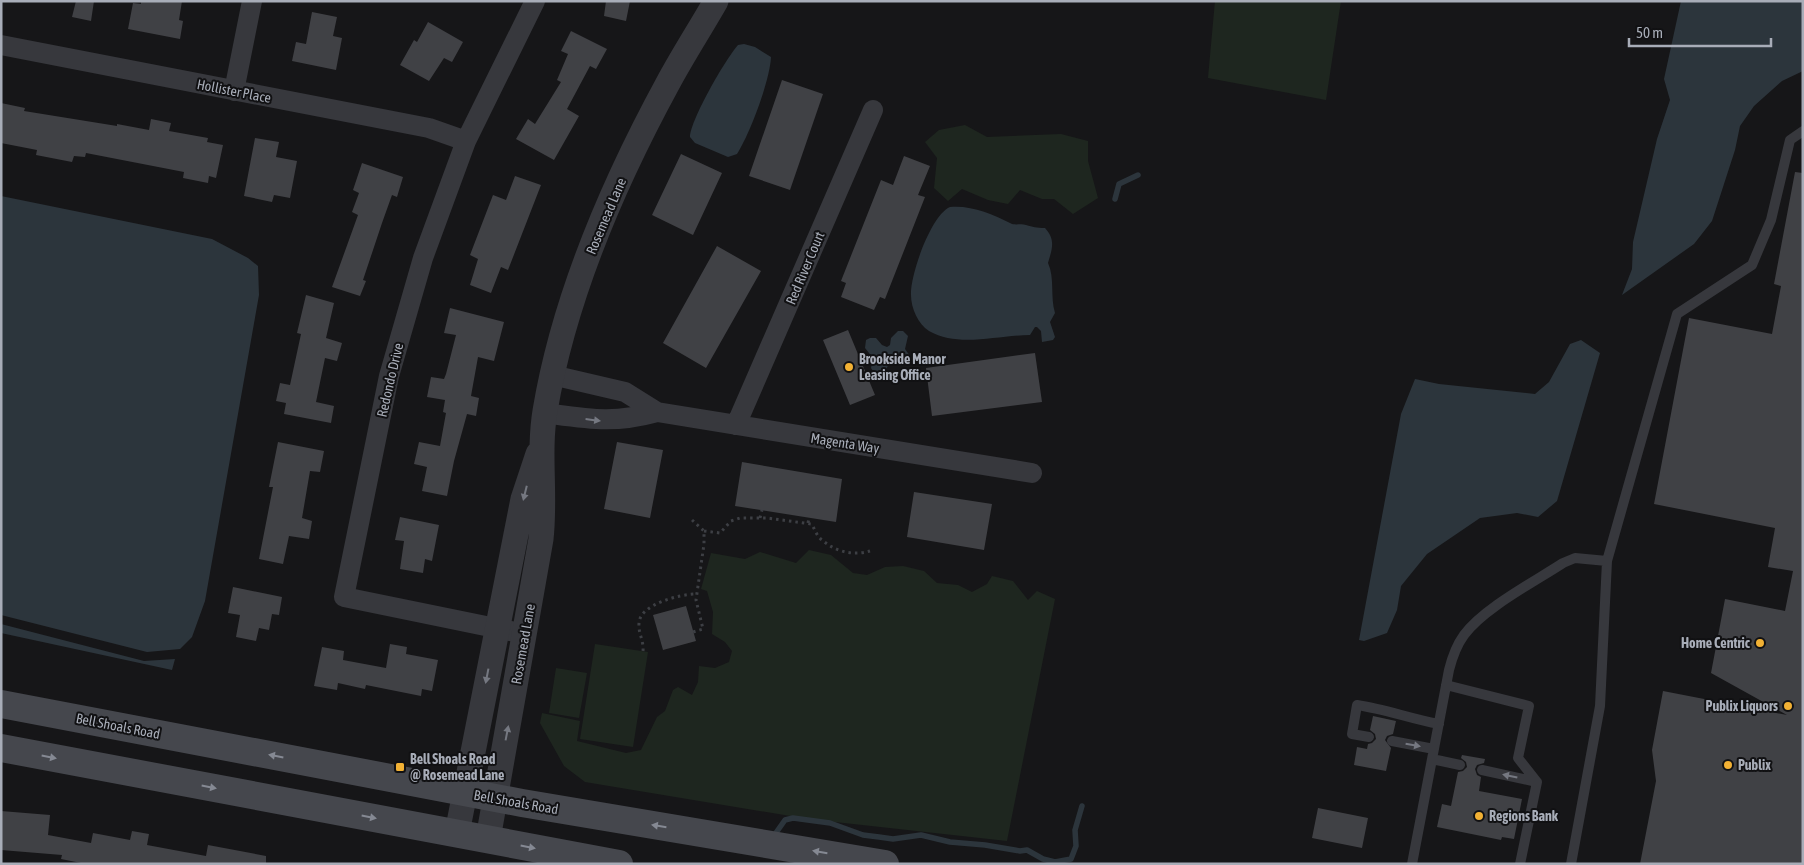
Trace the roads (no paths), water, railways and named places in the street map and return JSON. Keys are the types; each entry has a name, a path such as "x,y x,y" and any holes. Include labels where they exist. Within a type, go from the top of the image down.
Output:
{"main road":[{"name":"Bell Shoals Road","path":"1,704 495,798 885,864"},
{"path":"1,748 618,864"}],"street":[{"path":"234,91 252,1"},
{"name":"Redondo Drive","path":"525,634 344,597 392,367 439,210 466,141 535,1"},
{"name":"Rosemead Lane","path":"488,839 525,634 543,521 544,472 541,447 544,413 552,375 574,298 612,198 635,146 664,90 716,1"},
{"name":"Hollister Place","path":"1,46 429,128 466,141"},
{"name":"Red River Court","path":"736,425 873,110"},
{"name":"Magenta Way","path":"552,375 625,392 657,412"},
{"name":"Magenta Way","path":"544,413 602,421 620,420 657,412 1032,473"},
{"name":"Rosemead Lane","path":"457,834 523,499 531,471 541,447"}],"lane":[{"path":"1571,864 1600,706 1607,561 1677,314 1752,265 1771,220 1790,140 1803,131"},
{"path":"1423,864 1412,863 1446,685 1454,651 1463,636 1484,615 1563,563 1575,558 1607,561"},
{"path":"1446,685 1529,706 1518,758 1537,782"},
{"path":"1369,737 1352,734 1357,705 1384,709 1416,720 1439,724"},
{"path":"1392,741 1460,765"},
{"path":"1482,770 1537,782"},
{"path":"1520,864 1537,782"}],"waterway":[{"path":"1115,199 1119,184 1138,175"},
{"path":"773,837 785,820 793,818 830,823 863,835 893,839 921,835 950,842 1020,851 1027,850 1043,859 1055,862 1071,859 1076,846 1075,830 1082,806"}],"place":[{"name":"Brookside Manor Leasing Office","path":"849,367"},
{"name":"Home Centric","path":"1760,643"},
{"name":"Publix Liquors","path":"1788,706"},
{"name":"Publix","path":"1728,765"},
{"name":"Bell Shoals Road @ Rosemead Lane","path":"400,767"},
{"name":"Regions Bank","path":"1479,816"}]}
